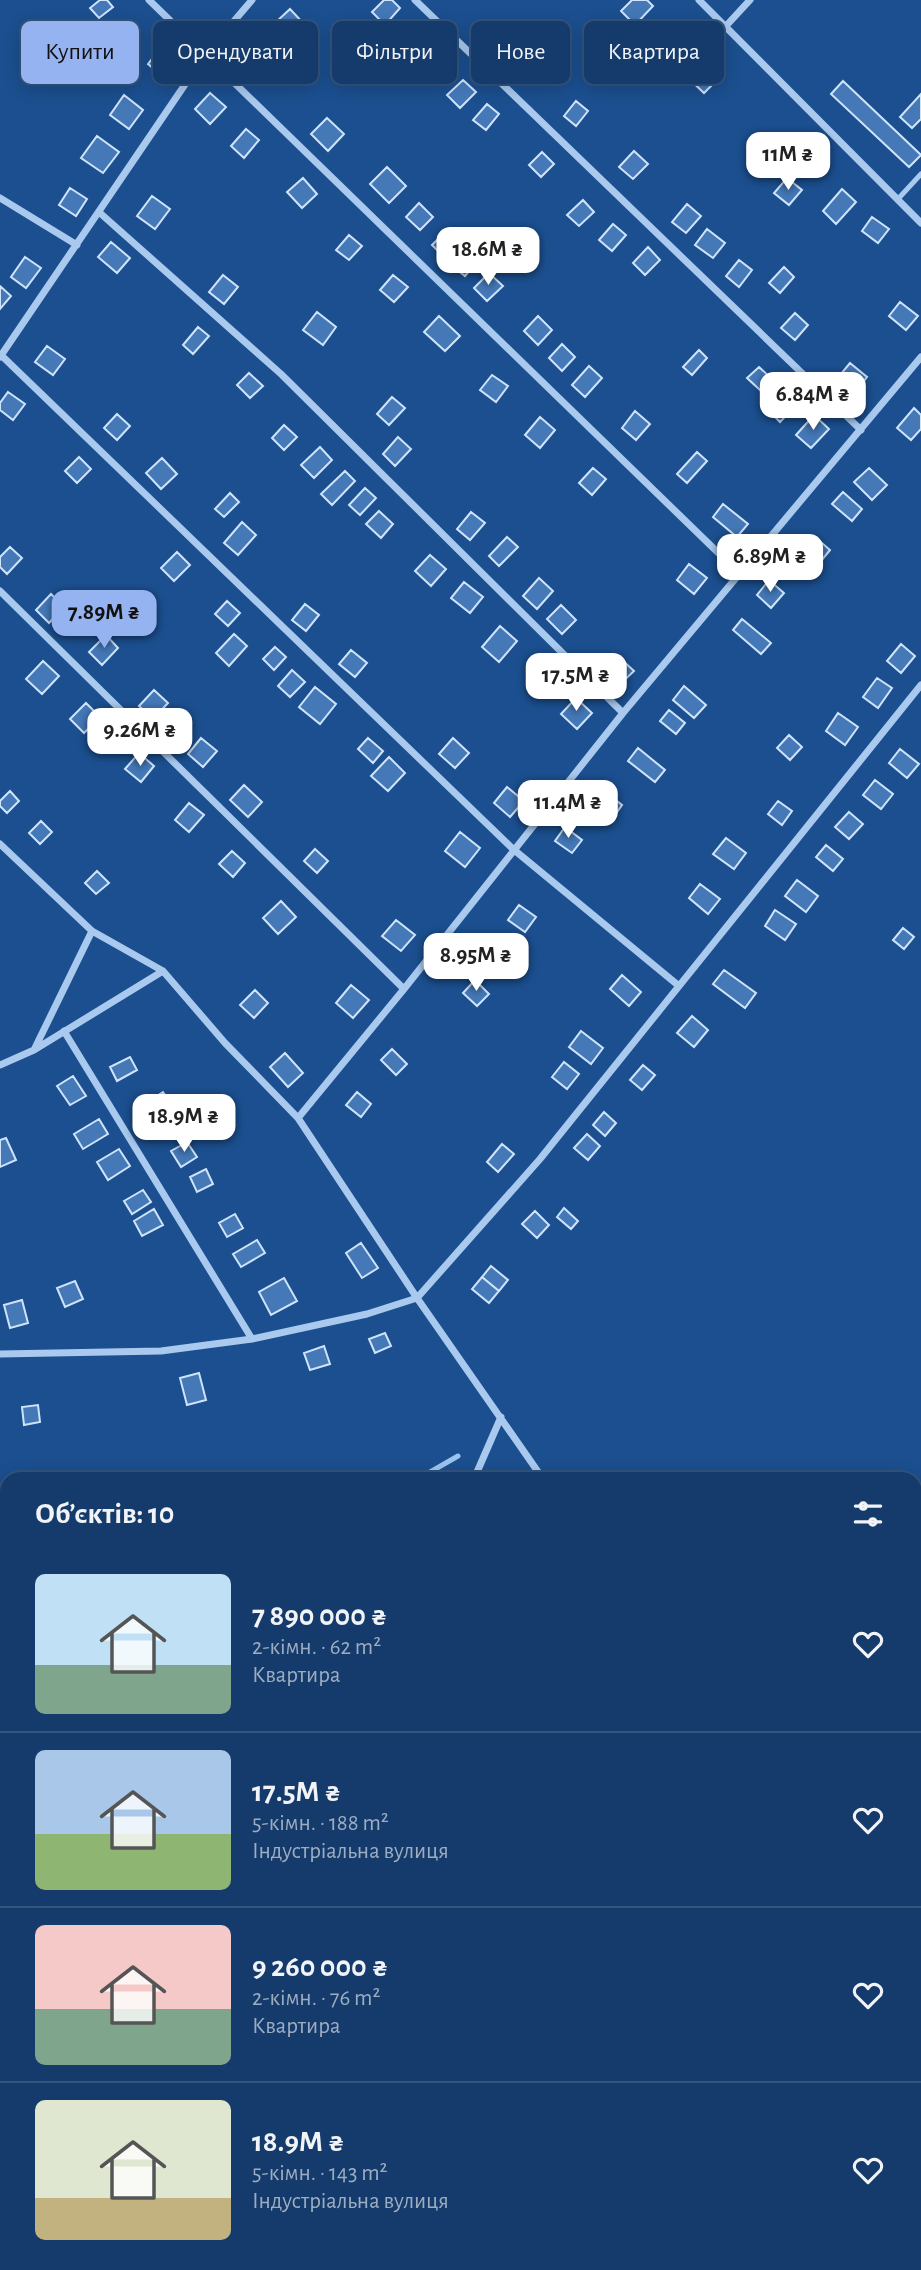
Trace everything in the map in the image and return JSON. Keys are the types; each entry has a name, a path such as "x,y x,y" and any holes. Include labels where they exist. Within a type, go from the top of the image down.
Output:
{"street":[{"path":"149,0 170,21"},
{"path":"234,21 252,0"},
{"path":"415,0 861,430"},
{"path":"699,0 921,223"},
{"path":"726,26 750,0"},
{"path":"186,84 1,356 513,849 679,986"},
{"path":"235,84 739,573"},
{"path":"0,198 77,245"},
{"path":"100,213 281,374 623,713"},
{"path":"298,1118 623,713 921,357"},
{"path":"0,591 404,989"},
{"path":"0,1354 161,1351 252,1339 367,1314 417,1298 540,1159 921,685"},
{"path":"0,844 92,931 163,971 225,1043 298,1118 417,1298 538,1472"},
{"path":"34,1050 92,931"},
{"path":"0,1065 34,1050 163,971"},
{"path":"64,1031 252,1339"},
{"path":"477,1472 501,1417"}],"lane":[{"path":"898,199 921,174"}],"building":[{"path":"100,0 107,0 113,7 99,18 90,8"},
{"path":"384,0 392,0 400,8 389,21 381,21 372,12"},
{"path":"632,0 647,0 653,6 639,21 631,21 621,11"},
{"path":"290,9 301,21 277,21"},
{"path":"463,80 476,92 460,108 447,95"},
{"path":"843,81 921,155 909,167 831,94"},
{"path":"694,84 713,84 704,93"},
{"path":"210,93 226,107 210,124 195,109"},
{"path":"921,94 921,119 912,128 900,117"},
{"path":"124,95 143,110 129,129 110,115"},
{"path":"576,101 588,111 576,126 564,116"},
{"path":"487,104 499,114 486,130 473,120"},
{"path":"327,118 344,134 328,151 311,134"},
{"path":"246,129 259,140 244,158 231,146"},
{"path":"785,134 803,149 791,165 772,150"},
{"path":"97,136 119,152 103,173 81,158"},
{"path":"634,151 648,164 633,179 619,167"},
{"path":"542,152 554,164 541,177 529,165"},
{"path":"387,167 406,186 389,203 370,184"},
{"path":"303,178 317,194 302,208 287,192"},
{"path":"787,178 802,190 789,205 774,193"},
{"path":"70,188 87,199 76,216 59,205"},
{"path":"842,189 856,202 836,224 823,211"},
{"path":"152,196 170,209 155,229 137,216"},
{"path":"583,200 594,212 579,226 567,215"},
{"path":"419,203 433,217 420,230 406,217"},
{"path":"687,204 701,216 686,233 672,222"},
{"path":"872,217 889,229 878,243 862,231"},
{"path":"613,224 626,235 612,251 599,240"},
{"path":"707,229 725,243 713,258 695,245"},
{"path":"445,232 457,244 444,257 432,245"},
{"path":"349,235 362,246 349,260 336,250"},
{"path":"111,242 130,258 117,273 98,257"},
{"path":"648,247 660,260 645,275 633,263"},
{"path":"463,251 476,263 465,276 451,265"},
{"path":"25,257 41,268 26,288 11,277"},
{"path":"739,260 752,270 739,287 726,276"},
{"path":"784,267 794,277 780,293 769,283"},
{"path":"489,273 503,286 487,301 474,288"},
{"path":"223,275 238,287 224,304 209,292"},
{"path":"393,275 408,287 394,302 380,290"},
{"path":"0,286 11,296 0,309"},
{"path":"900,302 918,316 906,330 889,316"},
{"path":"317,312 336,327 323,345 303,330"},
{"path":"795,313 808,325 795,340 781,328"},
{"path":"439,316 460,336 445,351 424,332"},
{"path":"538,316 552,330 538,345 524,331"},
{"path":"198,327 209,336 193,354 183,345"},
{"path":"562,344 575,357 562,371 549,358"},
{"path":"47,346 65,359 53,375 35,362"},
{"path":"699,350 707,358 692,375 683,367"},
{"path":"850,363 867,377 854,394 836,380"},
{"path":"589,366 602,378 585,397 572,385"},
{"path":"759,367 771,378 760,390 747,378"},
{"path":"249,373 263,386 250,398 237,385"},
{"path":"492,375 508,386 496,402 480,390"},
{"path":"783,390 797,404 780,422 766,408"},
{"path":"8,392 25,404 13,420 0,410 0,403"},
{"path":"392,397 405,408 389,425 377,414"},
{"path":"914,408 921,415 921,429 911,440 897,428"},
{"path":"635,411 650,424 636,440 622,428"},
{"path":"117,414 130,426 117,440 104,428"},
{"path":"814,415 829,429 811,448 796,435"},
{"path":"540,417 555,430 540,448 525,435"},
{"path":"284,425 297,437 284,450 272,438"},
{"path":"398,437 411,449 395,466 383,454"},
{"path":"320,447 332,460 314,478 301,465"},
{"path":"697,452 707,461 687,483 677,474"},
{"path":"79,457 91,469 77,483 65,471"},
{"path":"162,458 177,474 161,489 146,473"},
{"path":"593,468 606,479 592,495 579,483"},
{"path":"869,468 887,485 872,500 854,482"},
{"path":"345,471 355,481 332,505 321,494"},
{"path":"365,488 376,498 360,515 349,505"},
{"path":"843,492 862,509 852,521 832,504"},
{"path":"230,493 239,502 224,517 215,509"},
{"path":"723,504 748,524 737,537 713,517"},
{"path":"379,511 393,524 381,538 366,524"},
{"path":"471,512 485,523 470,540 457,529"},
{"path":"242,522 256,535 238,555 224,543"},
{"path":"814,536 830,550 817,566 801,552"},
{"path":"507,537 518,547 499,566 489,556"},
{"path":"10,547 22,558 7,574 0,567 0,557"},
{"path":"177,552 190,565 174,581 161,568"},
{"path":"430,555 446,569 431,586 415,571"},
{"path":"689,564 707,578 694,594 677,580"},
{"path":"539,578 553,591 537,609 523,596"},
{"path":"769,580 784,593 771,608 757,595"},
{"path":"464,582 483,597 470,613 451,598"},
{"path":"51,594 64,607 49,623 36,610"},
{"path":"227,601 240,613 228,626 215,614"},
{"path":"305,604 319,615 306,631 292,620"},
{"path":"561,605 576,620 562,634 547,619"},
{"path":"742,619 771,643 761,654 733,630"},
{"path":"500,626 517,641 499,662 482,647"},
{"path":"234,634 247,646 229,666 216,653"},
{"path":"106,635 118,648 102,665 89,652"},
{"path":"901,644 915,656 901,673 887,661"},
{"path":"275,647 286,657 274,670 263,659"},
{"path":"351,650 367,663 355,677 339,664"},
{"path":"621,659 634,671 618,686 606,673"},
{"path":"43,661 59,676 42,694 26,679"},
{"path":"292,670 305,682 290,697 278,686"},
{"path":"877,678 892,688 878,708 863,697"},
{"path":"684,686 706,705 694,718 673,700"},
{"path":"315,687 336,704 320,724 299,707"},
{"path":"154,690 168,703 153,719 139,706"},
{"path":"576,698 592,713 577,729 561,714"},
{"path":"86,703 100,717 84,733 70,719"},
{"path":"669,710 685,723 676,734 660,721"},
{"path":"838,713 858,727 845,745 826,731"},
{"path":"789,735 802,747 790,760 777,748"},
{"path":"201,738 217,751 203,767 188,754"},
{"path":"368,738 383,751 373,763 358,749"},
{"path":"453,738 469,753 455,768 439,754"},
{"path":"638,748 665,770 655,782 628,761"},
{"path":"900,749 919,764 907,778 889,763"},
{"path":"139,753 154,766 141,782 125,769"},
{"path":"389,757 405,773 388,791 371,776"},
{"path":"875,780 893,794 881,809 863,795"},
{"path":"244,785 262,802 248,817 230,800"},
{"path":"507,787 524,801 510,817 494,803"},
{"path":"602,789 622,805 613,818 592,803"},
{"path":"10,791 19,801 7,813 0,806 0,801"},
{"path":"778,801 792,811 782,825 768,814"},
{"path":"189,803 204,815 189,832 175,820"},
{"path":"849,812 863,824 849,839 835,827"},
{"path":"41,821 52,832 40,844 29,833"},
{"path":"565,827 582,840 572,853 555,841"},
{"path":"460,832 480,848 465,867 445,851"},
{"path":"726,838 746,853 734,869 713,854"},
{"path":"826,845 843,859 833,871 816,857"},
{"path":"315,849 328,861 317,873 304,861"},
{"path":"232,851 245,863 233,877 219,864"},
{"path":"97,871 109,883 96,894 85,883"},
{"path":"797,880 818,896 806,912 785,896"},
{"path":"700,884 720,899 708,914 689,898"},
{"path":"281,901 296,917 278,934 263,918"},
{"path":"519,905 536,917 525,932 508,920"},
{"path":"775,910 796,924 785,940 765,926"},
{"path":"396,920 415,935 401,951 382,936"},
{"path":"903,928 914,937 904,949 893,940"},
{"path":"481,941 499,955 489,968 471,954"},
{"path":"724,970 756,993 745,1008 713,984"},
{"path":"622,975 641,992 629,1006 610,989"},
{"path":"475,980 489,994 477,1006 463,993"},
{"path":"351,985 369,1000 353,1018 336,1003"},
{"path":"255,990 268,1003 254,1018 240,1005"},
{"path":"692,1016 708,1030 694,1047 677,1033"},
{"path":"581,1031 603,1048 591,1064 569,1047"},
{"path":"392,1049 407,1064 396,1075 381,1060"},
{"path":"285,1053 303,1073 288,1087 270,1067"},
{"path":"130,1057 137,1070 117,1081 110,1067"},
{"path":"564,1062 579,1074 567,1089 552,1077"},
{"path":"643,1065 655,1075 642,1090 630,1080"},
{"path":"73,1076 86,1096 70,1105 57,1086"},
{"path":"163,1092 175,1110 153,1123 142,1105"},
{"path":"357,1092 371,1104 361,1117 346,1105"},
{"path":"604,1112 616,1123 605,1136 593,1125"},
{"path":"99,1119 108,1134 83,1149 74,1134"},
{"path":"587,1134 600,1146 588,1160 574,1148"},
{"path":"6,1138 16,1160 0,1167 0,1140"},
{"path":"187,1142 197,1157 181,1167 171,1151"},
{"path":"502,1144 514,1154 498,1172 487,1162"},
{"path":"119,1149 130,1166 108,1180 97,1162"},
{"path":"206,1169 213,1184 197,1192 190,1177"},
{"path":"143,1190 151,1202 132,1214 124,1201"},
{"path":"564,1208 578,1221 571,1229 557,1217"},
{"path":"154,1209 163,1225 142,1236 134,1221"},
{"path":"535,1211 549,1225 537,1238 522,1224"},
{"path":"235,1214 243,1228 227,1237 219,1223"},
{"path":"257,1240 265,1253 241,1267 233,1254"},
{"path":"361,1243 378,1268 362,1278 346,1253"},
{"path":"491,1266 508,1280 499,1291 482,1277"},
{"path":"482,1277 499,1291 489,1303 472,1289"},
{"path":"284,1278 297,1301 271,1315 259,1292"},
{"path":"75,1281 83,1299 65,1307 57,1288"},
{"path":"22,1300 28,1323 10,1328 4,1305"},
{"path":"385,1333 391,1346 375,1353 369,1339"},
{"path":"324,1346 330,1364 310,1370 304,1353"},
{"path":"199,1373 206,1400 187,1405 180,1378"},
{"path":"38,1405 40,1422 24,1425 22,1407"}],"waterway":[{"path":"430,1472 458,1456"}]}
